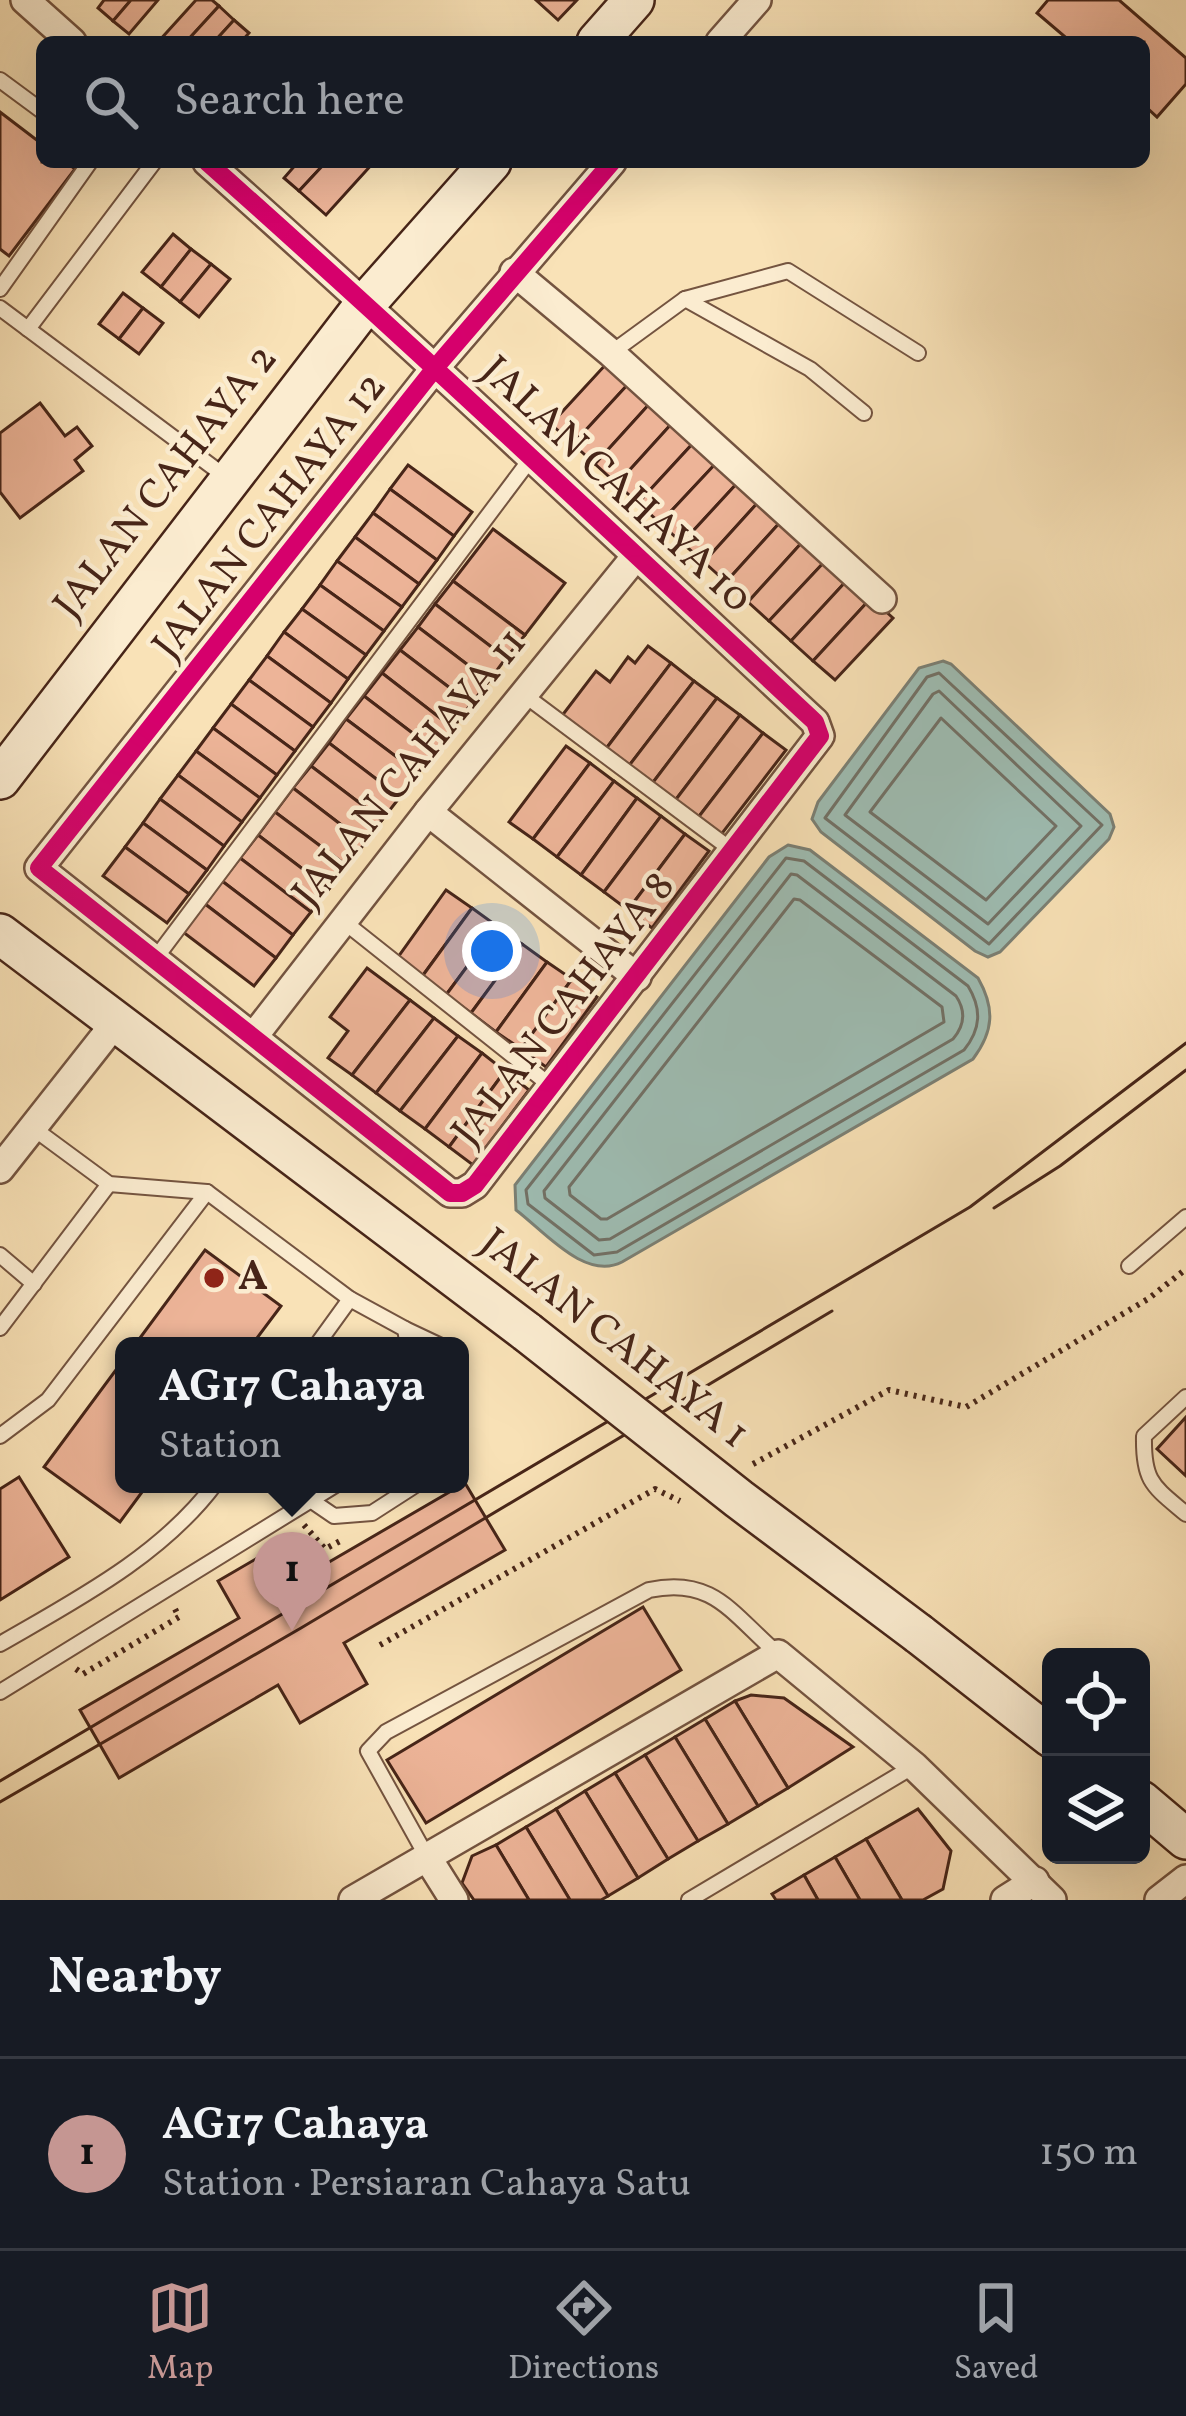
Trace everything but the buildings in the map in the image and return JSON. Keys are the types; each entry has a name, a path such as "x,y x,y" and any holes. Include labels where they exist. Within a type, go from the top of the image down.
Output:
{"street":[{"path":"25,0 65,36"},
{"path":"602,36 634,0"},
{"path":"724,36 757,0"},
{"name":"JALAN CAHAYA 10","path":"214,168 366,303 815,722"},
{"name":"JALAN CAHAYA 2","path":"0,779 366,303 486,168"},
{"name":"JALAN CAHAYA 12","path":"39,868 435,368 607,168"},
{"path":"514,272 611,352 882,599"},
{"name":"JALAN CAHAYA 11","path":"254,1036 636,556"},
{"name":"JALAN CAHAYA 8","path":"39,868 450,1193 463,1193 475,1185 638,977 820,736 815,722"},
{"path":"428,812 638,977"},
{"name":"JALAN CAHAYA 1","path":"0,934 527,1332 1042,1730"},
{"path":"0,1169 116,1022"},
{"path":"353,1900 778,1654 914,1766 1044,1891"},
{"path":"1150,1809 1186,1840"},
{"path":"1150,1841 1186,1875 1159,1900"},
{"path":"427,1857 454,1900"},
{"path":"1005,1900 1044,1891"}],"lane":[{"path":"0,80 36,107"},
{"path":"0,289 86,168"},
{"path":"28,329 149,168"},
{"path":"611,352 685,299 788,271 918,353"},
{"path":"685,299 810,369 864,413"},
{"path":"0,308 230,480"},
{"path":"155,959 532,458"},
{"path":"524,694 733,851"},
{"path":"343,921 551,1086"},
{"path":"33,1128 109,1184 207,1192 350,1299 422,1337"},
{"path":"0,1328 109,1184"},
{"path":"0,1436 49,1400 207,1192"},
{"path":"1129,1266 1186,1217"},
{"path":"0,1256 34,1284"},
{"path":"323,1337 350,1299"},
{"path":"405,1329 406,1337"},
{"path":"1186,1397 1144,1436 1143,1468 1186,1514"},
{"path":"0,1644 143,1554 206,1493"},
{"path":"0,1692 324,1493"},
{"path":"312,1501 334,1516 372,1513 403,1493"},
{"path":"427,1857 368,1751 386,1732 649,1590 676,1584 703,1588 778,1654"},
{"path":"689,1900 914,1766"}],"path":[{"path":"773,1451 889,1390 966,1407 1148,1299 1186,1269"},
{"path":"380,1645 655,1489 679,1500"},
{"path":"304,1525 325,1549 360,1530"},
{"path":"58,1657 83,1674 179,1617 170,1599"}],"water":[{"path":"943,661 1110,814 1114,827 1109,839 1000,952 988,957 821,832 812,819 818,802 919,668"},
{"path":"788,845 810,850 978,978 989,1009 985,1039 973,1059 622,1262 608,1266 580,1260 516,1210 515,1185 769,857"}],"tram line":[{"path":"0,1781 970,1207 1186,1043"},
{"path":"994,1208 1060,1166 1186,1070"},
{"path":"0,1802 832,1311"}],"cycle path":[{"path":"214,168 435,368"},
{"path":"435,368 607,168"},
{"path":"435,368 815,722 820,736 475,1185 462,1193 450,1193 39,868 435,368"}],"place":[{"name":"A","path":"214,1278"},
{"name":"AG17 Cahaya","path":"292,1631"}]}
